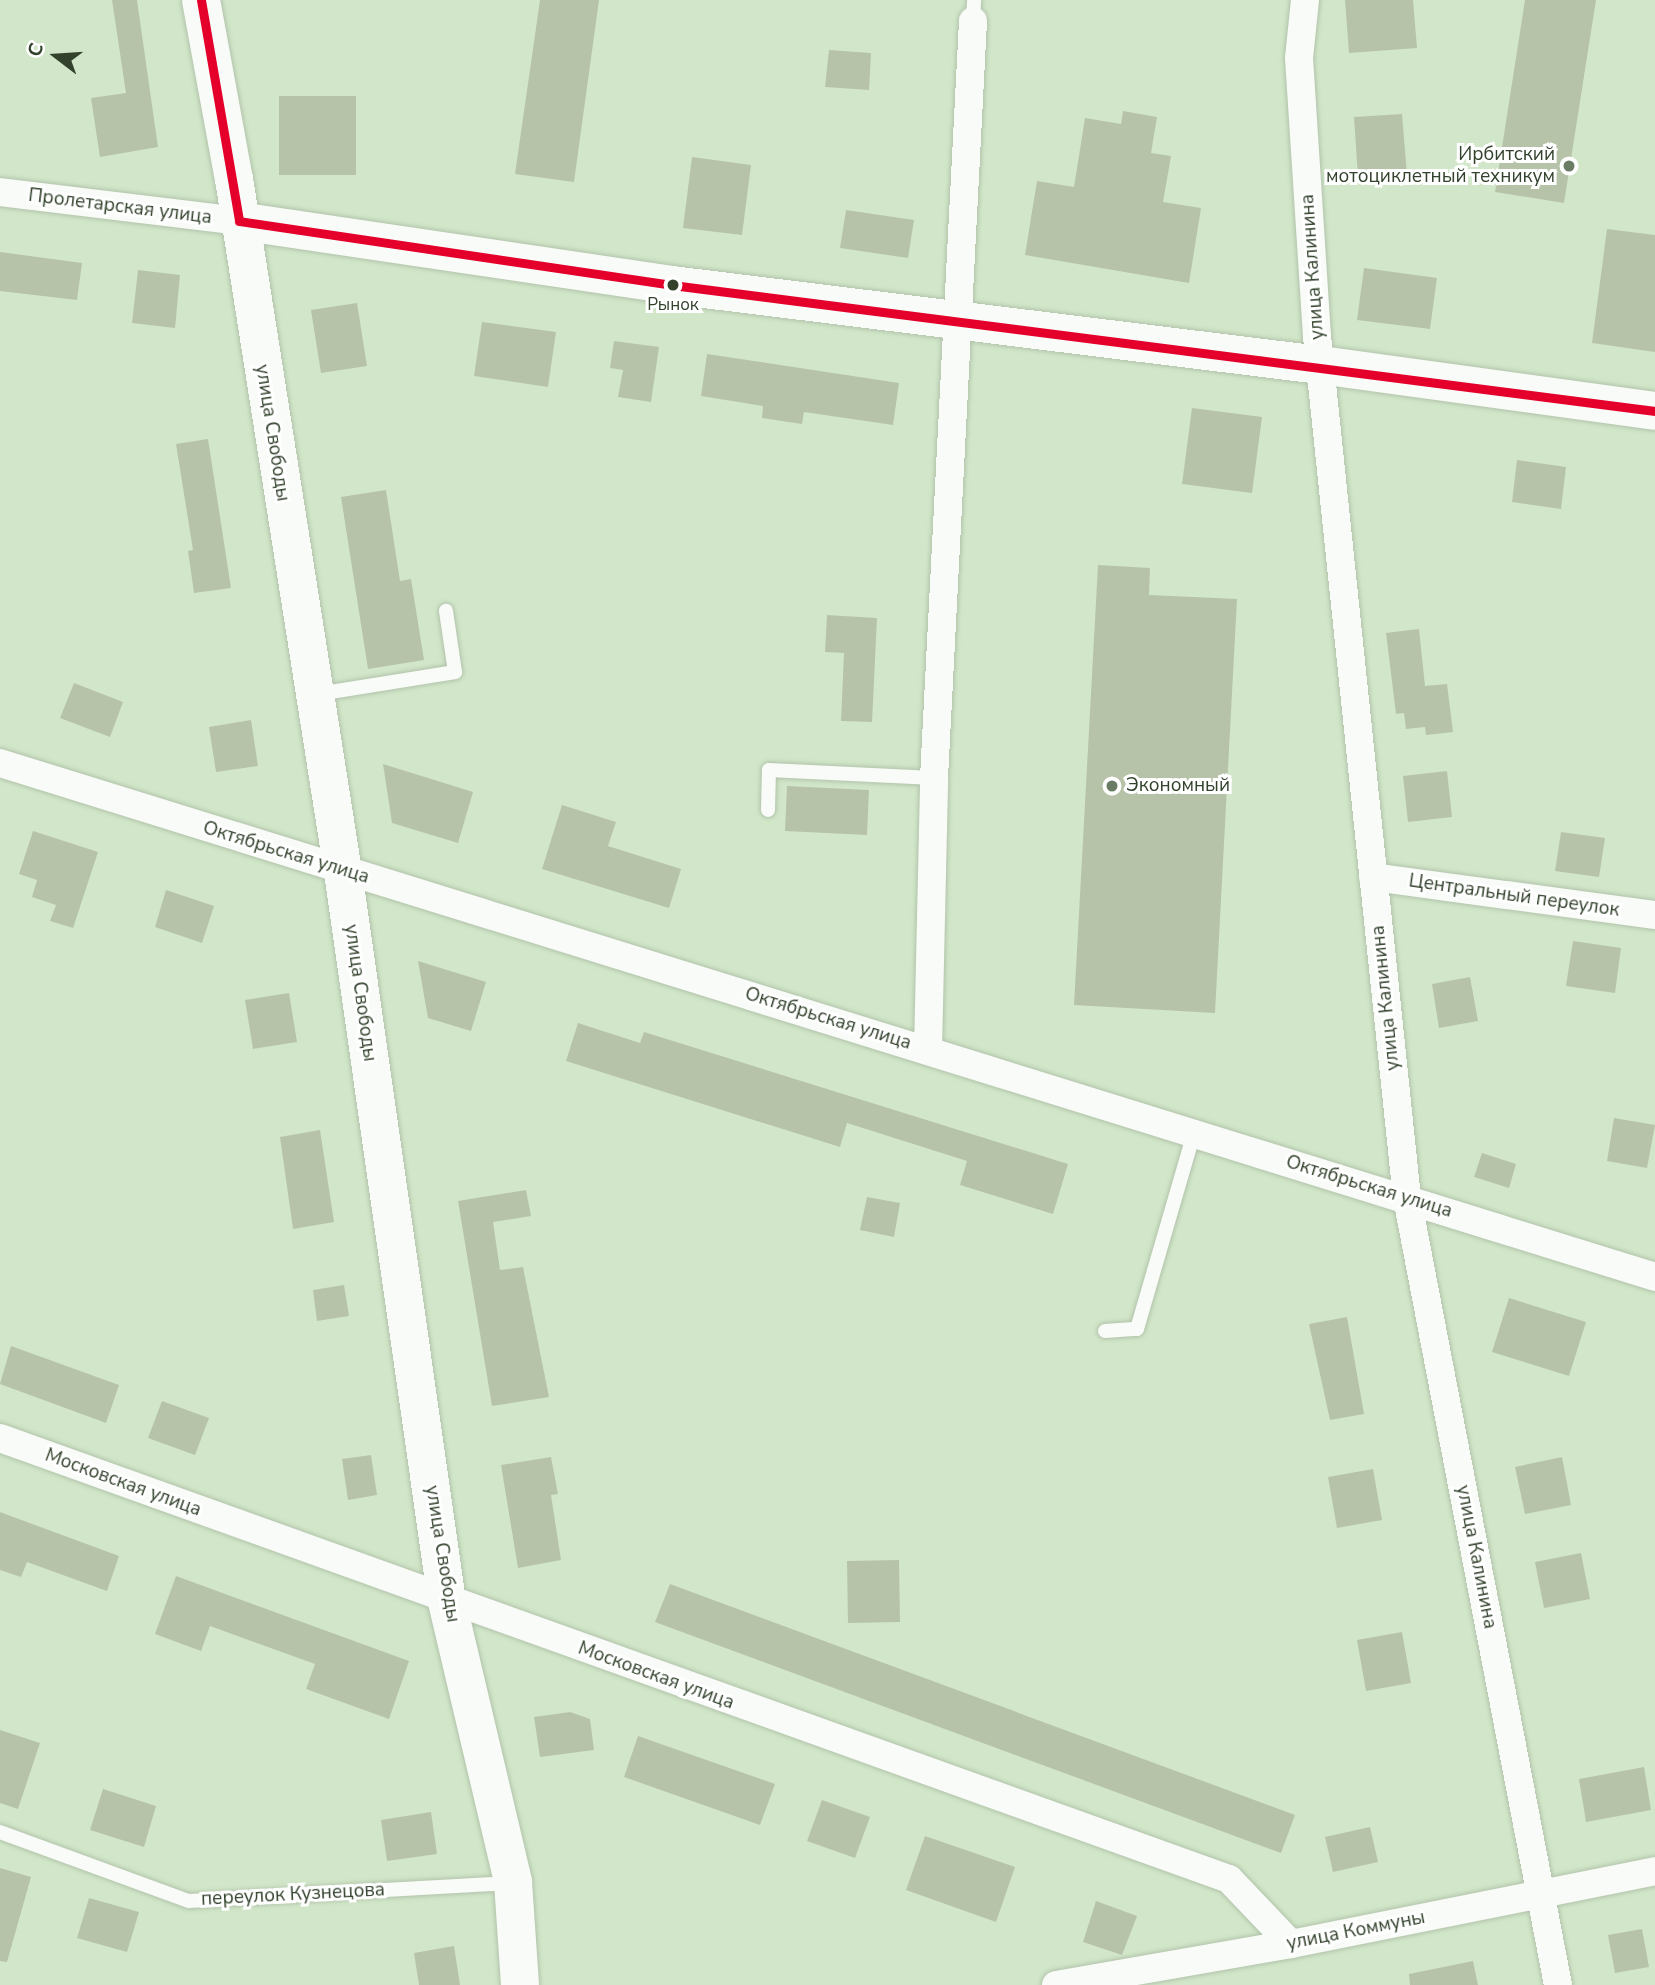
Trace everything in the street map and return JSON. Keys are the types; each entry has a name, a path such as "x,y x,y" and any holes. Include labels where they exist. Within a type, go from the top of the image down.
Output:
{"street":[{"name":"улица Свободы","path":"201,0 343,872 447,1602 513,1882 520,1985"},
{"name":"улица Калинина","path":"1304,0 1299,58 1320,365 1407,1198 1558,1985"},
{"path":"928,1049 934,778 973,11"},
{"name":"Пролетарская улица","path":"0,192 239,221 658,284 1320,365 1655,411"},
{"name":"Октябрьская улица","path":"0,763 343,872 928,1049 1655,1277"},
{"name":"Центральный переулок","path":"1373,877 1655,915"},
{"name":"Московская улица","path":"0,1438 447,1602 1229,1879 1291,1944"},
{"name":"улица Коммуны","path":"1056,1985 1291,1944 1655,1871"}],"lane":[{"path":"313,694 455,672 446,611"},
{"path":"768,810 769,770 934,778"},
{"path":"1105,1331 1137,1329 1194,1133"},
{"name":"переулок Кузнецова","path":"0,1832 189,1901 513,1882"}],"building":[{"path":"112,0 137,0 158,147 100,157 91,98 126,93"},
{"path":"540,0 599,0 574,182 515,174"},
{"path":"1345,0 1413,0 1417,48 1349,53"},
{"path":"1525,0 1596,0 1564,203 1495,192"},
{"path":"829,50 871,53 869,90 825,87"},
{"path":"279,96 356,96 356,175 279,175"},
{"path":"1123,111 1157,117 1151,153 1171,156 1163,202 1201,208 1189,283 1025,255 1037,181 1074,187 1085,118 1121,124"},
{"path":"1402,114 1407,174 1358,177 1354,117"},
{"path":"692,157 751,165 742,235 683,228"},
{"path":"846,210 914,220 908,258 840,248"},
{"path":"1607,229 1655,235 1655,352 1592,343"},
{"path":"0,252 82,263 77,300 0,291"},
{"path":"1364,268 1437,278 1430,329 1357,320"},
{"path":"138,270 180,275 175,328 132,323"},
{"path":"357,303 367,366 321,373 311,310"},
{"path":"482,322 556,332 548,387 474,376"},
{"path":"614,341 659,347 651,402 618,397 623,370 610,368"},
{"path":"707,354 899,383 893,425 804,412 802,424 762,418 763,406 701,396"},
{"path":"1192,408 1262,417 1252,493 1182,484"},
{"path":"208,439 231,588 194,593 188,551 193,550 176,444"},
{"path":"1517,460 1566,467 1561,509 1512,502"},
{"path":"386,490 400,581 411,579 424,660 368,669 341,497"},
{"path":"1098,565 1150,568 1149,595 1237,599 1215,1013 1074,1005"},
{"path":"827,615 877,618 872,722 841,721 844,653 825,652"},
{"path":"1419,629 1425,686 1447,684 1453,732 1426,735 1425,727 1406,729 1404,713 1396,714 1386,633"},
{"path":"74,683 123,702 110,737 60,718"},
{"path":"251,720 258,766 216,772 209,727"},
{"path":"383,764 473,792 458,843 392,823"},
{"path":"1447,771 1452,817 1408,822 1403,776"},
{"path":"787,786 869,790 867,835 785,831"},
{"path":"562,805 616,822 608,846 681,869 669,908 542,869"},
{"path":"33,831 98,852 73,928 50,921 56,905 32,897 37,880 19,874"},
{"path":"1561,832 1605,838 1599,877 1555,871"},
{"path":"166,890 214,906 202,943 155,927"},
{"path":"1573,941 1621,948 1615,993 1566,986"},
{"path":"418,961 486,982 471,1031 428,1018"},
{"path":"1470,977 1478,1021 1439,1028 1432,984"},
{"path":"289,993 297,1042 253,1049 245,1000"},
{"path":"578,1023 640,1043 644,1032 1068,1164 1053,1214 960,1185 967,1161 847,1123 840,1147 566,1061"},
{"path":"1614,1118 1655,1125 1647,1168 1607,1161"},
{"path":"320,1130 334,1222 293,1229 280,1137"},
{"path":"1482,1153 1516,1164 1509,1188 1474,1177"},
{"path":"526,1190 531,1216 493,1222 500,1270 523,1267 549,1397 492,1406 458,1201"},
{"path":"867,1197 900,1203 894,1237 860,1230"},
{"path":"344,1285 349,1316 317,1321 313,1290"},
{"path":"1509,1298 1586,1322 1569,1376 1492,1352"},
{"path":"1347,1317 1364,1414 1330,1420 1309,1324"},
{"path":"11,1346 119,1385 106,1423 0,1384"},
{"path":"162,1401 209,1418 195,1455 148,1438"},
{"path":"371,1455 377,1495 348,1500 342,1459"},
{"path":"551,1457 558,1494 551,1495 561,1560 518,1568 501,1465"},
{"path":"1562,1457 1571,1505 1525,1514 1515,1467"},
{"path":"1373,1469 1382,1520 1337,1528 1328,1477"},
{"path":"0,1512 119,1556 107,1591 27,1562 21,1577 0,1570"},
{"path":"1581,1553 1590,1599 1544,1608 1535,1562"},
{"path":"899,1560 900,1622 848,1623 847,1561"},
{"path":"176,1576 409,1661 389,1719 306,1689 315,1664 210,1626 201,1651 155,1634"},
{"path":"670,1584 1295,1815 1281,1853 655,1622"},
{"path":"1402,1632 1411,1683 1366,1691 1357,1640"},
{"path":"570,1712 590,1719 594,1750 540,1757 534,1717"},
{"path":"0,1730 40,1743 18,1809 0,1803"},
{"path":"638,1736 775,1784 760,1825 624,1777"},
{"path":"1644,1767 1651,1810 1586,1822 1579,1779"},
{"path":"103,1789 156,1806 144,1847 90,1830"},
{"path":"822,1800 870,1817 855,1858 807,1841"},
{"path":"431,1812 437,1854 387,1861 381,1820"},
{"path":"1370,1827 1378,1862 1333,1872 1325,1837"},
{"path":"925,1836 1015,1867 996,1922 906,1890"},
{"path":"0,1868 31,1877 7,1962 0,1961"},
{"path":"89,1898 139,1912 127,1952 77,1938"},
{"path":"1096,1901 1137,1916 1122,1955 1083,1942"},
{"path":"1642,1929 1649,1967 1615,1973 1608,1935"},
{"path":"454,1946 460,1985 419,1985 414,1953"},
{"path":"1473,1961 1478,1985 1410,1985 1409,1974"}],"transit line":[{"path":"201,0 239,221"},
{"path":"239,221 672,285 1655,411"}],"place":[{"name":"Ирбитский мотоциклетный техникум","path":"1569,166"},
{"name":"Рынок","path":"673,285"},
{"name":"Экономный","path":"1112,786"}]}
